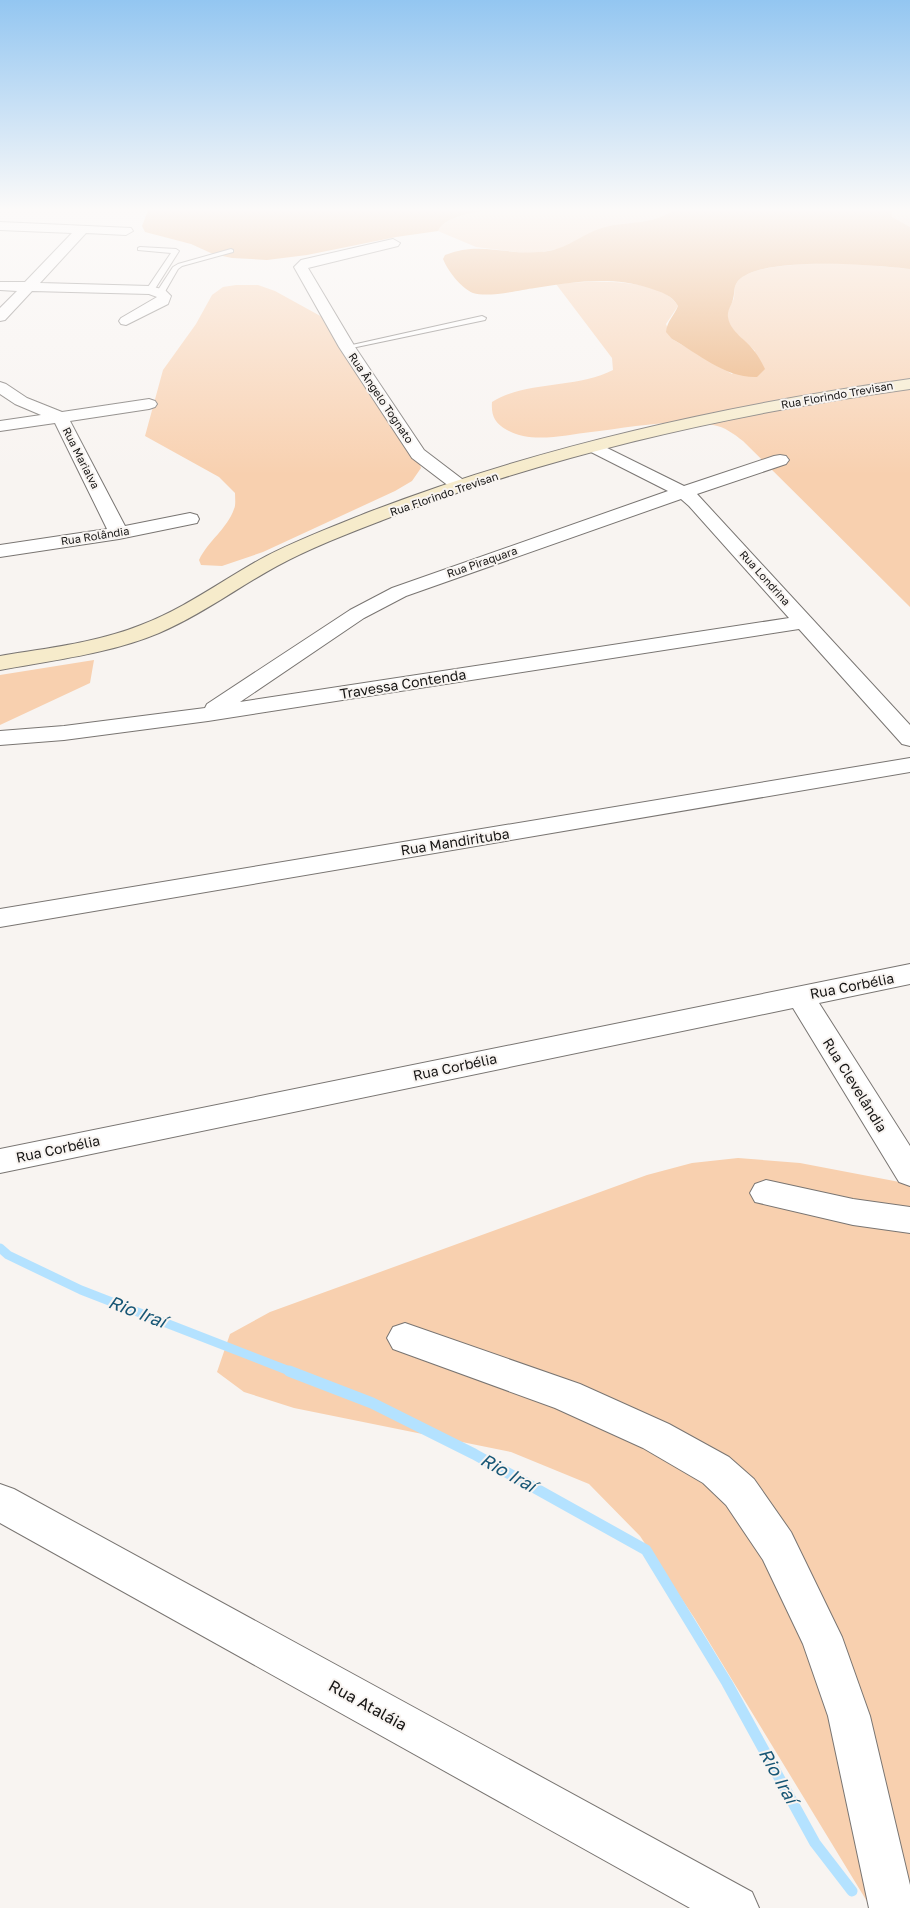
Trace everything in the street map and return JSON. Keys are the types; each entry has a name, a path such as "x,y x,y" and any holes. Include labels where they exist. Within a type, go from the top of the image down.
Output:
{"street":[{"path":"0,317 20,297"},
{"path":"126,321 163,301 164,297"},
{"name":"Rua Ângelo Tognato","path":"317,297 346,347 418,454 460,486"},
{"name":"Rua Florindo Trevisan","path":"0,663 112,642 151,629 305,544 460,486 645,433 750,410 860,390 910,384"},
{"name":"Rua Marialva","path":"0,387 21,401 60,417 119,533"},
{"path":"0,426 149,404"},
{"name":"Rua Londrina","path":"595,446 683,492 696,502 910,739"},
{"name":"Rua Piraquara","path":"208,714 357,614 399,592 683,492 780,460"},
{"name":"Rua Rolândia","path":"0,551 119,533 190,519"},
{"name":"Travessa Contenda","path":"0,738 64,733 208,714 804,622"},
{"name":"Rua Mandirituba","path":"0,918 910,765"},
{"name":"Rua Corbélia","path":"0,1161 910,974"},
{"name":"Rua Clevelândia","path":"800,996 910,1173"},
{"path":"766,1193 853,1212 910,1220"},
{"path":"405,1338 567,1396 656,1436 716,1470 740,1492 777,1546 821,1637 849,1716 892,1908"},
{"name":"Rua Ataláia","path":"0,1502 736,1908"}],"lane":[{"path":"346,347 482,318"}],"shaded area":[{"path":"211,297 286,297 324,318 415,448 421,468 412,481 395,491 263,552 222,566 201,565 199,560 203,553 231,516 235,506 235,493 219,477 145,436 163,370 196,324"},
{"path":"566,297 670,297 678,306 666,324 672,339 732,374 755,351 738,335 728,320 727,313 734,298 910,297 910,607 743,441 725,429 698,423 667,423 537,438 526,437 507,430 495,419 492,411 492,402 505,395 583,380 613,370 612,358"},
{"path":"669,297 733,297 728,312 729,322 739,336 752,348 765,369 757,377 734,374 713,364 672,339 666,332 678,306"},
{"path":"94,660 90,683 0,725 0,675"},
{"path":"738,1158 800,1163 910,1184 910,1908 871,1908 695,1619 640,1536 589,1484 511,1452 294,1408 244,1392 217,1372 230,1334 270,1312 647,1175 692,1163"}],"waterway":[{"name":"Rio Iraí","path":"0,1248 8,1255 81,1290 292,1372"},
{"name":"Rio Iraí","path":"289,1371 372,1403 474,1454 646,1550 727,1683 815,1843 852,1891"}]}
